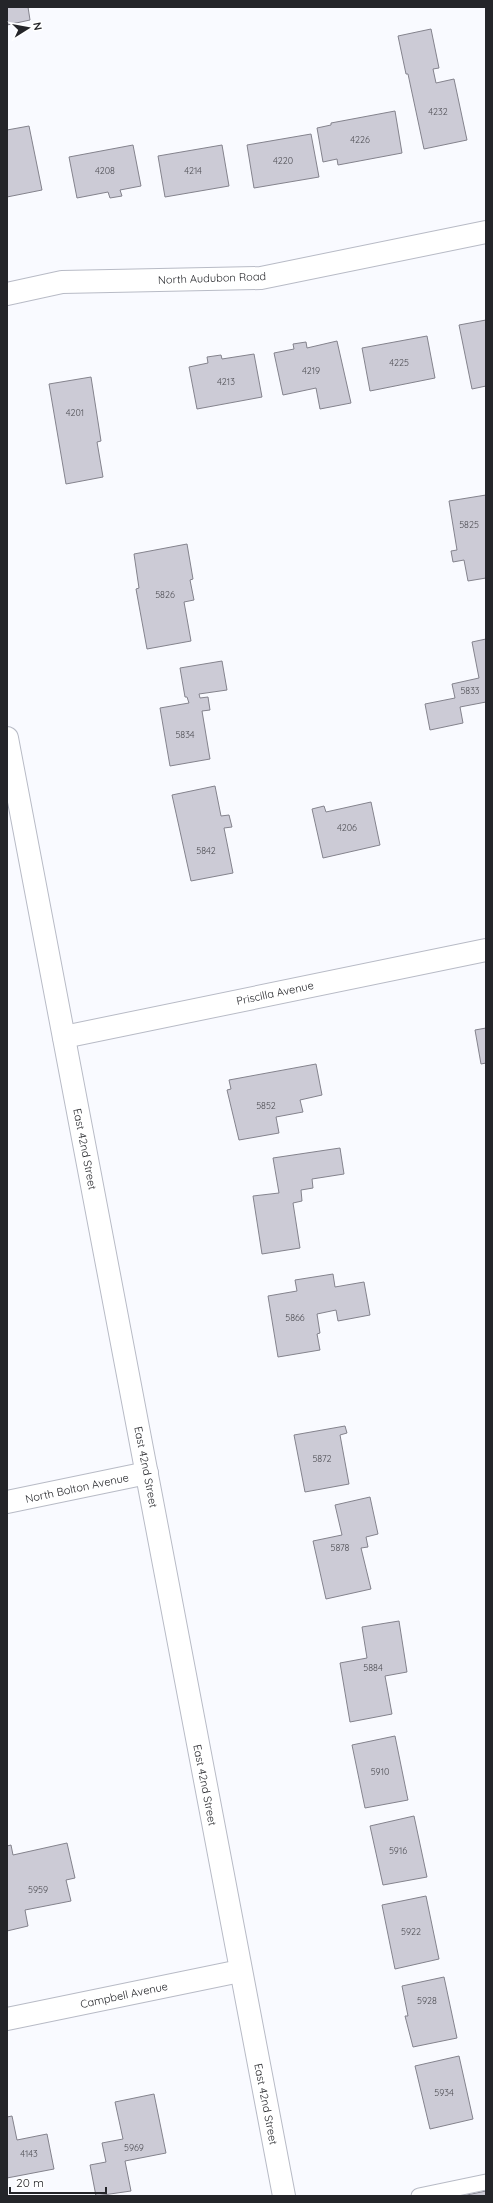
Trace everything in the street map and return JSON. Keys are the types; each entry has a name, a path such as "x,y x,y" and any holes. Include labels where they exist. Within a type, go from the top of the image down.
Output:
{"street":[{"name":"North Audubon Road","path":"7,294 62,282 261,278 486,232"},
{"name":"East 42nd Street","path":"7,738 240,1971 284,2196"},
{"name":"Priscilla Avenue","path":"64,1037 486,950"},
{"name":"North Bolton Avenue","path":"7,1502 147,1473"},
{"name":"Campbell Avenue","path":"7,2019 240,1971"}],"lane":[{"path":"420,2196 486,2182"}],"building":[{"path":"7,7 28,7 30,20 7,25"},
{"path":"431,29 439,68 433,69 436,83 454,79 467,140 424,149 408,74 406,74 398,36"},
{"path":"395,111 402,153 338,165 337,159 323,162 317,128 331,125 331,123"},
{"path":"29,126 42,190 7,197 7,130"},
{"path":"311,134 319,177 254,188 247,145"},
{"path":"133,145 141,186 120,190 122,196 110,198 108,192 77,198 69,157"},
{"path":"222,145 229,186 165,197 158,156"},
{"path":"486,320 486,386 472,389 459,325"},
{"path":"427,336 435,378 370,391 362,348"},
{"path":"337,341 351,403 320,409 316,388 283,395 274,353 294,349 293,344 306,342 307,348"},
{"path":"254,354 262,397 197,409 189,367 208,363 207,357 221,355 222,359"},
{"path":"91,377 101,441 97,442 103,477 66,484 49,384"},
{"path":"486,495 486,578 468,581 464,560 453,562 451,551 457,550 449,501"},
{"path":"187,544 193,579 190,580 194,600 184,602 191,641 147,649 136,589 139,588 134,554"},
{"path":"486,639 486,702 460,707 463,723 430,730 425,704 455,698 452,684 479,678 472,642"},
{"path":"222,661 227,690 199,694 200,698 208,697 210,710 202,711 210,759 170,766 160,708 189,703 187,697 185,697 180,668"},
{"path":"215,786 221,816 229,815 232,827 224,828 233,873 191,881 172,795"},
{"path":"371,802 380,845 323,858 312,809 324,806 326,812"},
{"path":"486,1028 486,1063 481,1064 475,1030"},
{"path":"316,1064 322,1095 300,1100 303,1112 276,1117 279,1133 239,1140 227,1090 231,1089 229,1080"},
{"path":"340,1148 344,1174 312,1179 313,1188 301,1190 302,1201 293,1203 300,1248 262,1254 253,1196 279,1193 273,1158"},
{"path":"333,1274 335,1287 364,1282 370,1315 338,1321 336,1310 317,1314 320,1333 317,1334 320,1350 278,1357 268,1296 297,1291 295,1280"},
{"path":"345,1426 347,1433 340,1435 349,1484 305,1492 294,1435"},
{"path":"370,1497 378,1534 366,1537 368,1547 361,1548 371,1589 326,1599 313,1541 342,1535 335,1505"},
{"path":"399,1621 407,1672 385,1676 392,1714 350,1722 340,1663 367,1658 362,1627"},
{"path":"395,1736 408,1800 365,1808 352,1745"},
{"path":"414,1816 427,1877 383,1885 370,1826"},
{"path":"67,1843 75,1878 66,1880 71,1901 25,1910 28,1926 7,1931 7,1846 11,1845 13,1855"},
{"path":"426,1896 439,1959 395,1969 382,1905"},
{"path":"444,1977 457,2038 413,2047 405,2016 408,2016 402,1986"},
{"path":"459,2056 473,2119 430,2129 415,2066"},
{"path":"154,2094 166,2153 125,2161 131,2191 96,2196 90,2165 106,2162 102,2143 123,2139 115,2102"},
{"path":"12,2116 17,2140 47,2134 54,2169 7,2178 7,2117"},
{"path":"486,2191 486,2196 462,2196"}]}
